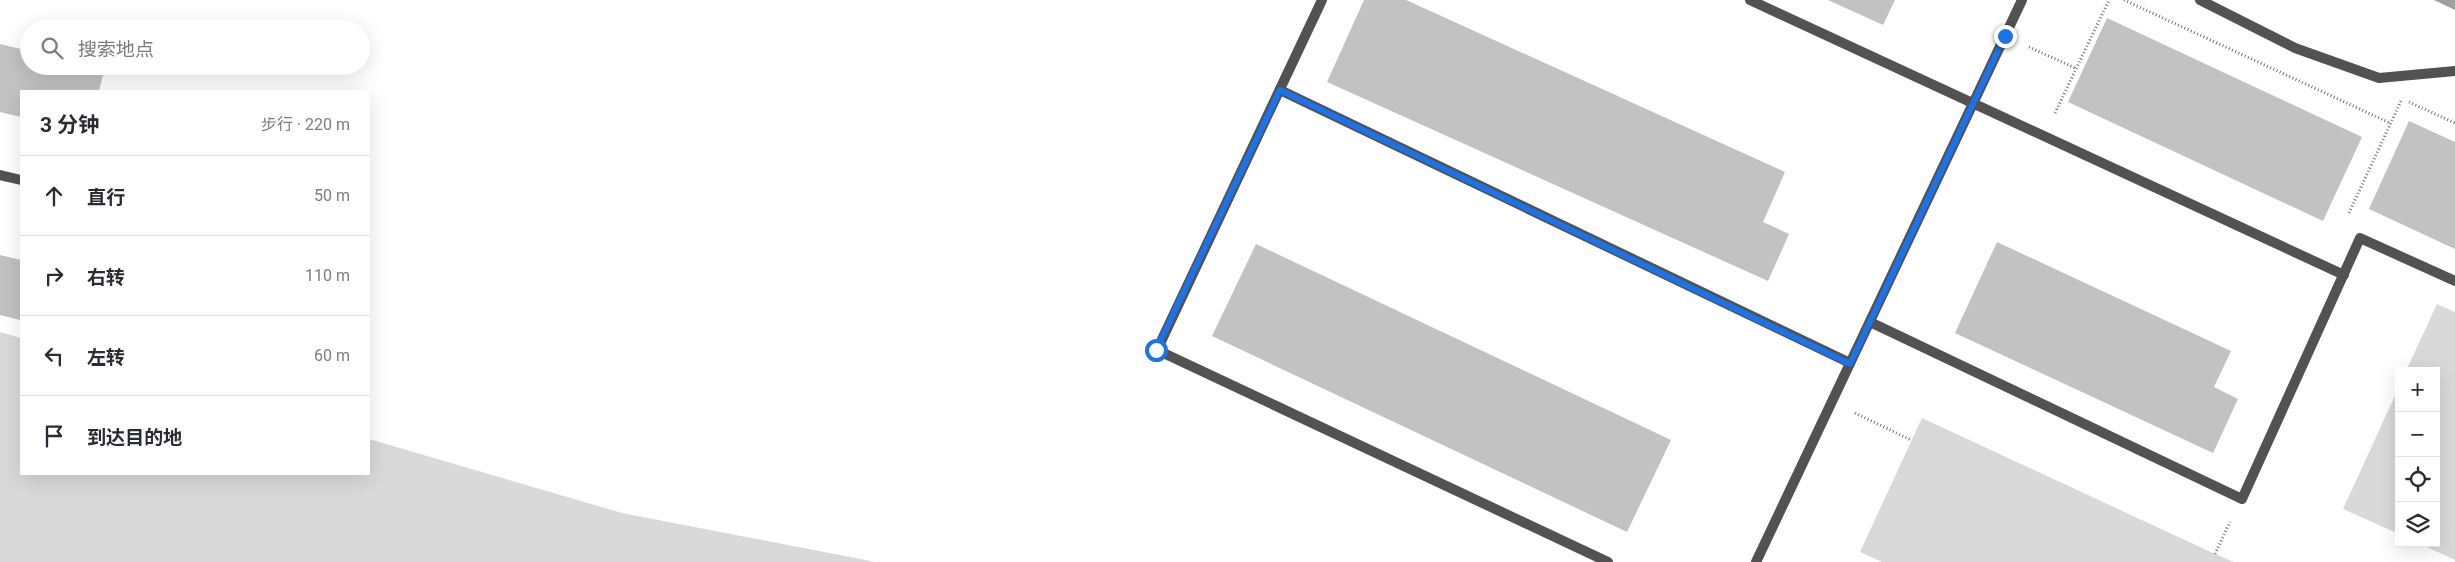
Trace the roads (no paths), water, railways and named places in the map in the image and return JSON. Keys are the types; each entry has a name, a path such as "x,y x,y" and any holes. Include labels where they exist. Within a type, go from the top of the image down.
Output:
{"lane":[{"path":"1322,0 1156,350 1608,562"},
{"path":"1750,0 2344,275"},
{"path":"1756,562 2022,0"},
{"path":"2200,0 2295,48 2379,78 2455,71"},
{"path":"1280,90 1850,364"},
{"path":"0,175 20,180"},
{"path":"1870,322 2242,499 2360,238 2455,281"}]}
